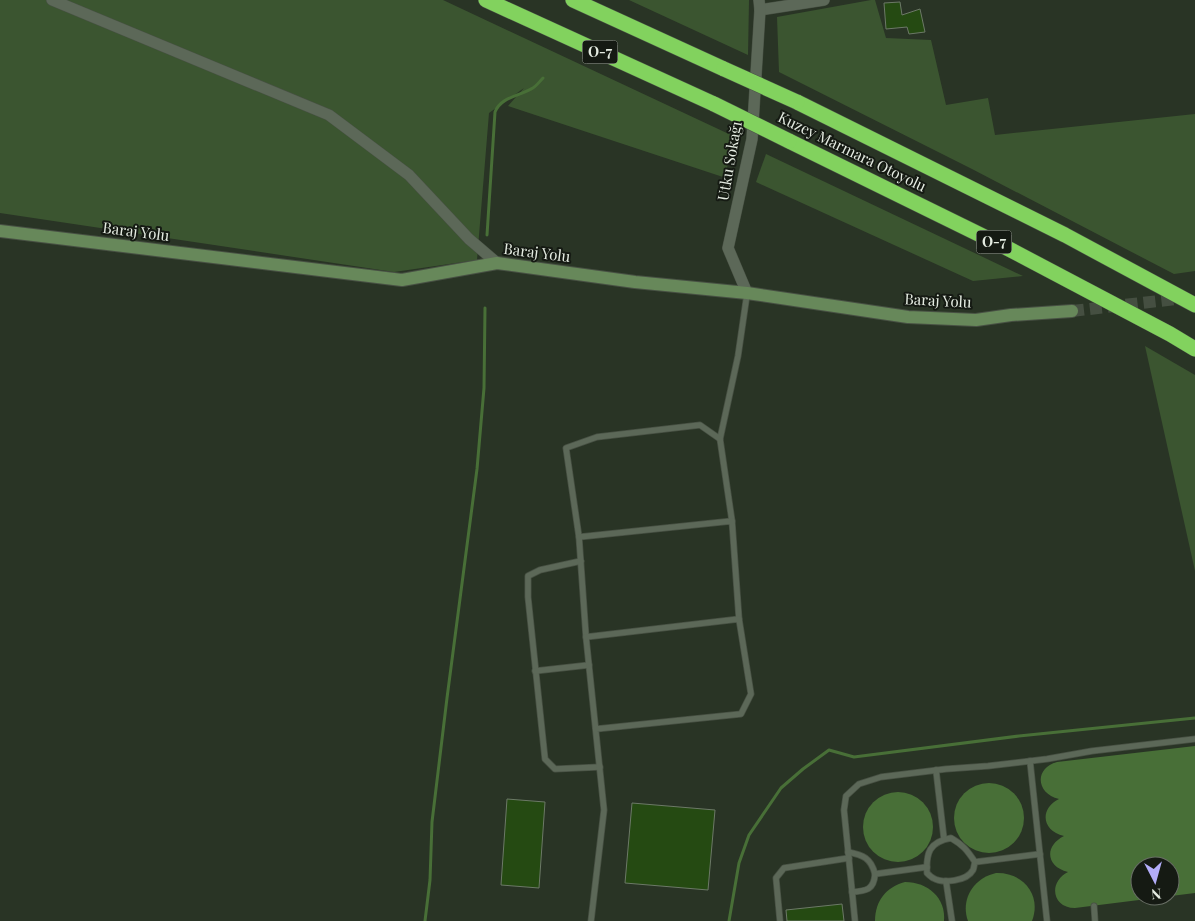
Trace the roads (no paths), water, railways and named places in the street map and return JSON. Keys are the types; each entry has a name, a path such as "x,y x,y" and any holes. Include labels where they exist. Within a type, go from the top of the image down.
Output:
{"highway":[{"name":"Kuzey Marmara Otoyolu","path":"486,0 714,104 1007,248 1195,349"},
{"name":"Kuzey Marmara Otoyolu","path":"574,0 797,102 1065,235 1195,305"}],"street":[{"path":"52,0 329,115 409,175 469,239 497,263"},
{"path":"760,5 824,0"},
{"name":"Utku Sokağı","path":"747,293 728,248 752,138 760,5"},
{"name":"Baraj Yolu","path":"0,231 402,280 497,263 635,282 747,293 908,317 976,320 1011,315 1072,311"}],"lane":[{"path":"596,729 741,714 751,694 739,619 732,521 720,439 738,356 747,293"},
{"path":"591,921 604,810 586,637 579,537 566,448 597,437 700,426 720,439"},
{"path":"579,537 732,521"},
{"path":"581,561 540,570 528,576 528,597 545,759 555,769 600,767"},
{"path":"586,637 739,619"},
{"path":"536,671 589,665"},
{"path":"854,921 844,810 846,796 860,784 881,777 1030,761 1092,751 1195,739"},
{"path":"1030,761 1047,921"},
{"path":"936,770 944,839"},
{"path":"951,838 960,844 967,850 975,862 973,870 966,877 946,881 934,879 927,873 926,860 932,847 944,839 951,838"},
{"path":"780,921 776,878 784,868 858,854 872,864 875,874 874,881 871,887 864,891 852,892"},
{"path":"975,862 1040,854"},
{"path":"875,874 927,867"},
{"path":"946,881 952,921"},
{"path":"1094,906 1095,921"}],"waterway":[{"path":"487,235 495,112 501,103 533,88 543,78"},
{"path":"425,921 430,880 432,822 477,469 484,388 485,308"},
{"path":"729,921 739,863 749,835 781,788 829,750 854,757 1019,736 1195,718"}],"tunnel":[{"path":"1072,311 1185,298"}]}
